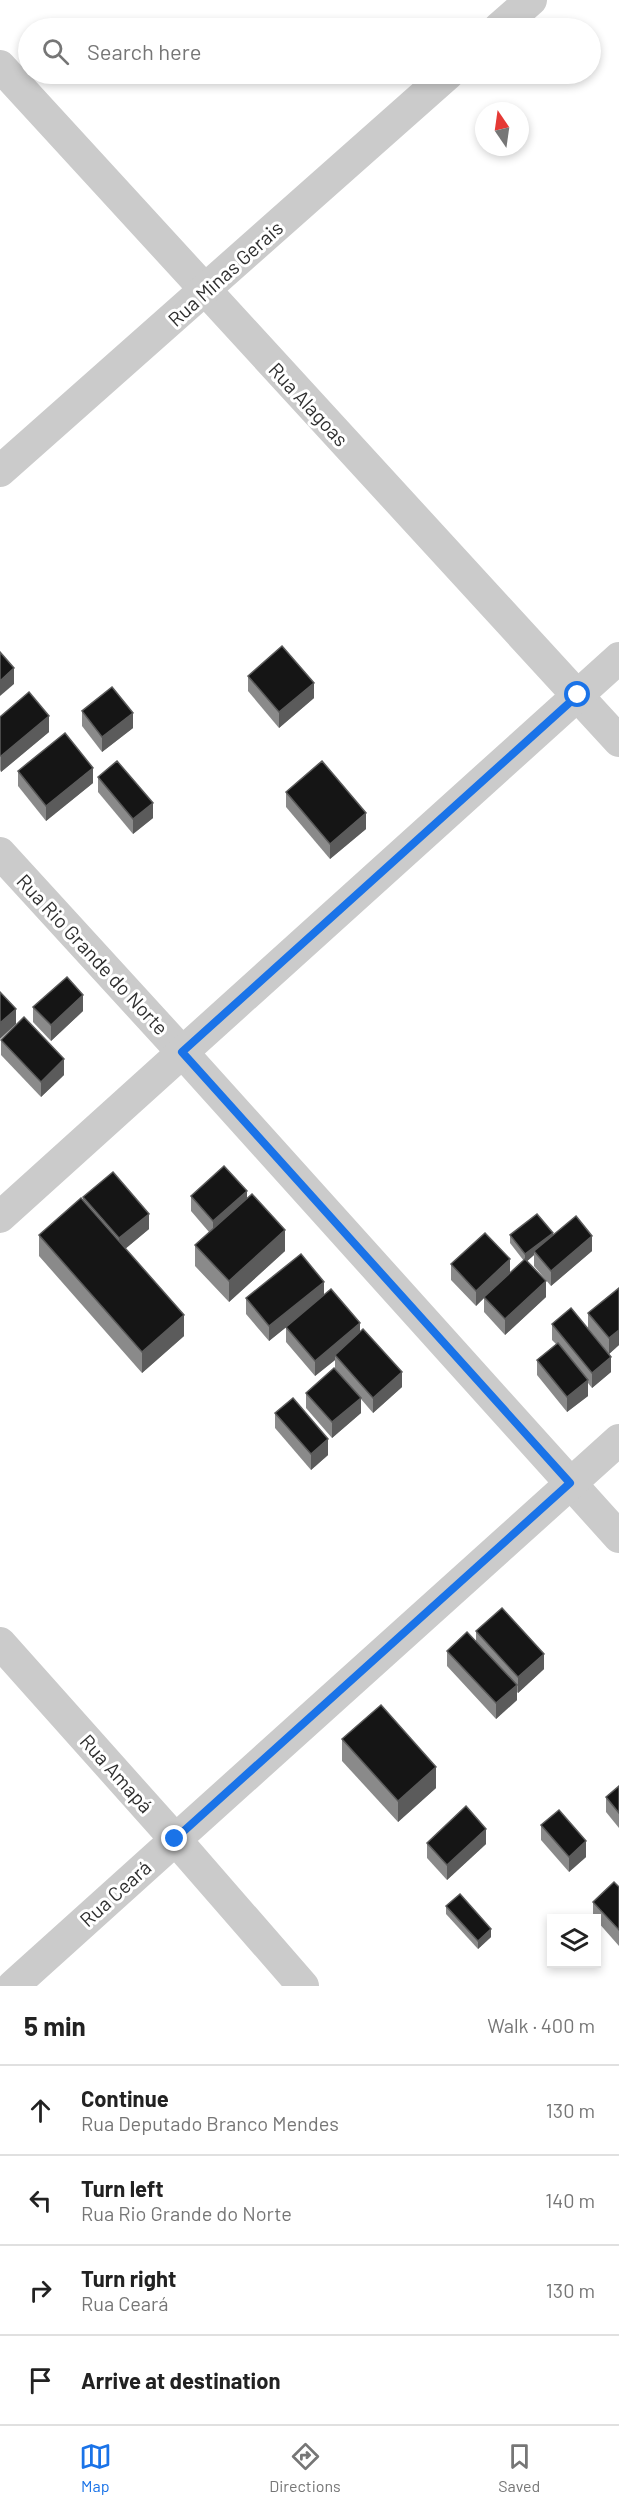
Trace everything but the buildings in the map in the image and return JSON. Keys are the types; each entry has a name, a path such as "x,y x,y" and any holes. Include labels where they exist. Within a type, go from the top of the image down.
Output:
{"street":[{"path":"510,18 531,0"},
{"name":"Rua Alagoas","path":"0,66 619,741"},
{"name":"Rua Minas Gerais","path":"0,471 437,84"},
{"path":"0,1217 619,658"},
{"name":"Rua Rio Grande do Norte","path":"0,853 619,1537"},
{"name":"Rua Ceará","path":"14,1986 619,1440"},
{"name":"Rua Amapá","path":"0,1642 303,1986"}],"route":[{"path":"175,1839 570,1483 182,1052 578,695"}]}
